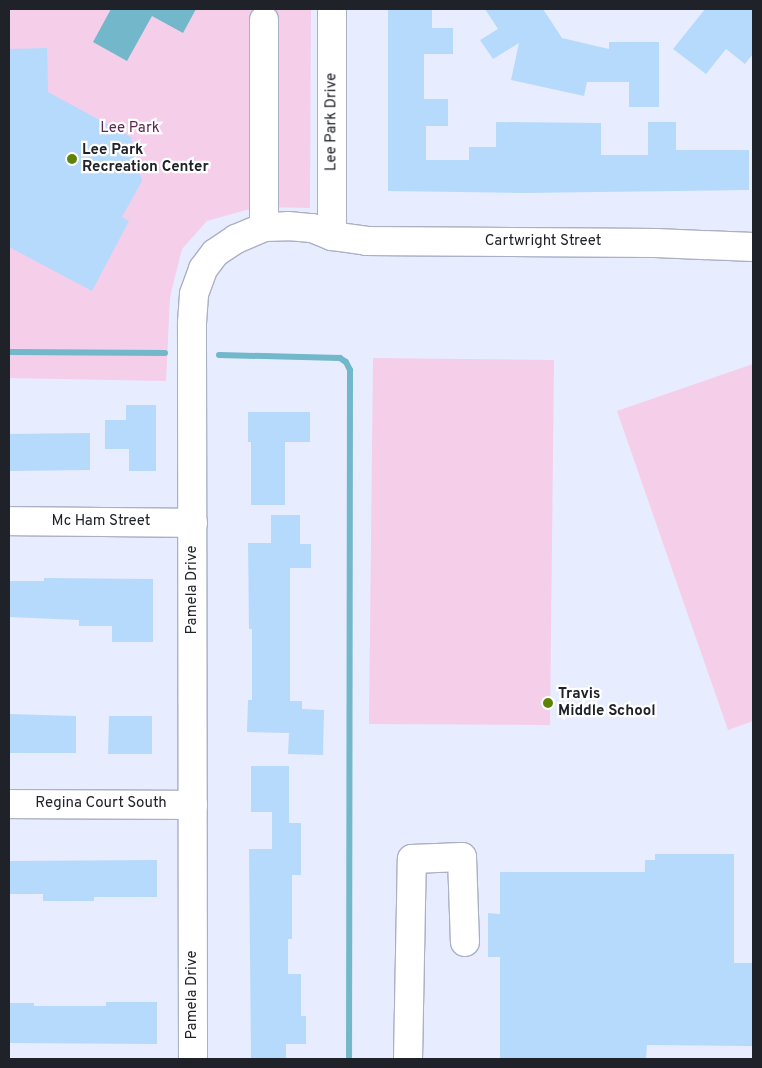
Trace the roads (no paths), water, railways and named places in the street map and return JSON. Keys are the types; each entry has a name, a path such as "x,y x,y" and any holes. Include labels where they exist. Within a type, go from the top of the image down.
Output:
{"street":[{"name":"Lee Park Drive","path":"332,9 332,236"},
{"path":"264,20 264,227"},
{"name":"Pamela Drive","path":"193,1059 192,522 194,294 203,269 215,253 236,239 264,227 312,228 332,236"},
{"name":"Cartwright Street","path":"332,236 366,241 656,242 753,247"},
{"name":"Mc Ham Street","path":"9,521 192,522"},
{"name":"Regina Court South","path":"9,804 193,805"},
{"path":"408,1059 412,859 462,857 466,942"}],"water":[{"path":"111,9 196,9 183,33 152,16 127,61 93,42"}],"waterway":[{"path":"9,352 165,353"},
{"path":"219,355 340,358 346,362 350,370 349,1059"}],"place":[{"name":"Lee Park Recreation Center","path":"72,159"},
{"name":"Travis Middle School","path":"548,703"}],"park label":[{"name":"Lee Park","path":"130,129"}]}
